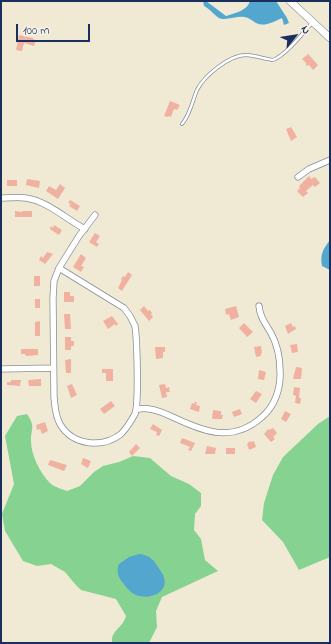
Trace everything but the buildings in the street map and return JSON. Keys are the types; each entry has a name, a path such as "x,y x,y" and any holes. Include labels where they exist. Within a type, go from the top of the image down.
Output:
{"street":[{"path":"290,1 330,38"},
{"path":"298,178 309,169 330,160"},
{"path":"1,198 26,198 43,204 85,229"},
{"path":"59,268 124,308 135,326 136,409 130,424 117,436 101,443 89,443 78,440 64,429 56,414 54,397 54,281 59,268 94,215"},
{"path":"136,409 155,410 197,428 213,433 241,430 258,421 268,411 275,399 280,381 280,371 275,344 271,333 261,317 259,306"},
{"path":"1,369 54,368"}],"lane":[{"path":"182,124 187,118 202,81 220,66 234,58 244,55 253,55 273,60 276,59 284,53 313,22"}],"green space":[{"path":"27,414 32,425 31,446 34,458 43,474 50,483 56,487 67,491 80,486 94,472 103,466 119,462 133,456 150,458 171,476 189,484 201,493 201,506 195,514 194,530 201,539 205,560 218,571 162,597 156,611 157,627 149,643 112,643 113,635 126,616 116,599 81,590 65,572 51,564 37,566 23,561 5,531 2,514 14,484 5,436 17,416"},
{"path":"330,416 330,557 299,570 283,542 262,520 264,503 273,475 283,457 318,424"}],"water":[{"path":"203,1 206,1 226,16 237,13 246,7 250,1 276,1 289,23 284,25 282,18 263,25 244,17 222,19 217,17 204,6"},
{"path":"330,240 330,270 322,266 321,258 324,249"},
{"path":"139,554 146,556 156,563 164,576 165,584 160,592 155,595 144,597 134,594 121,581 119,576 119,564 129,557"}]}
